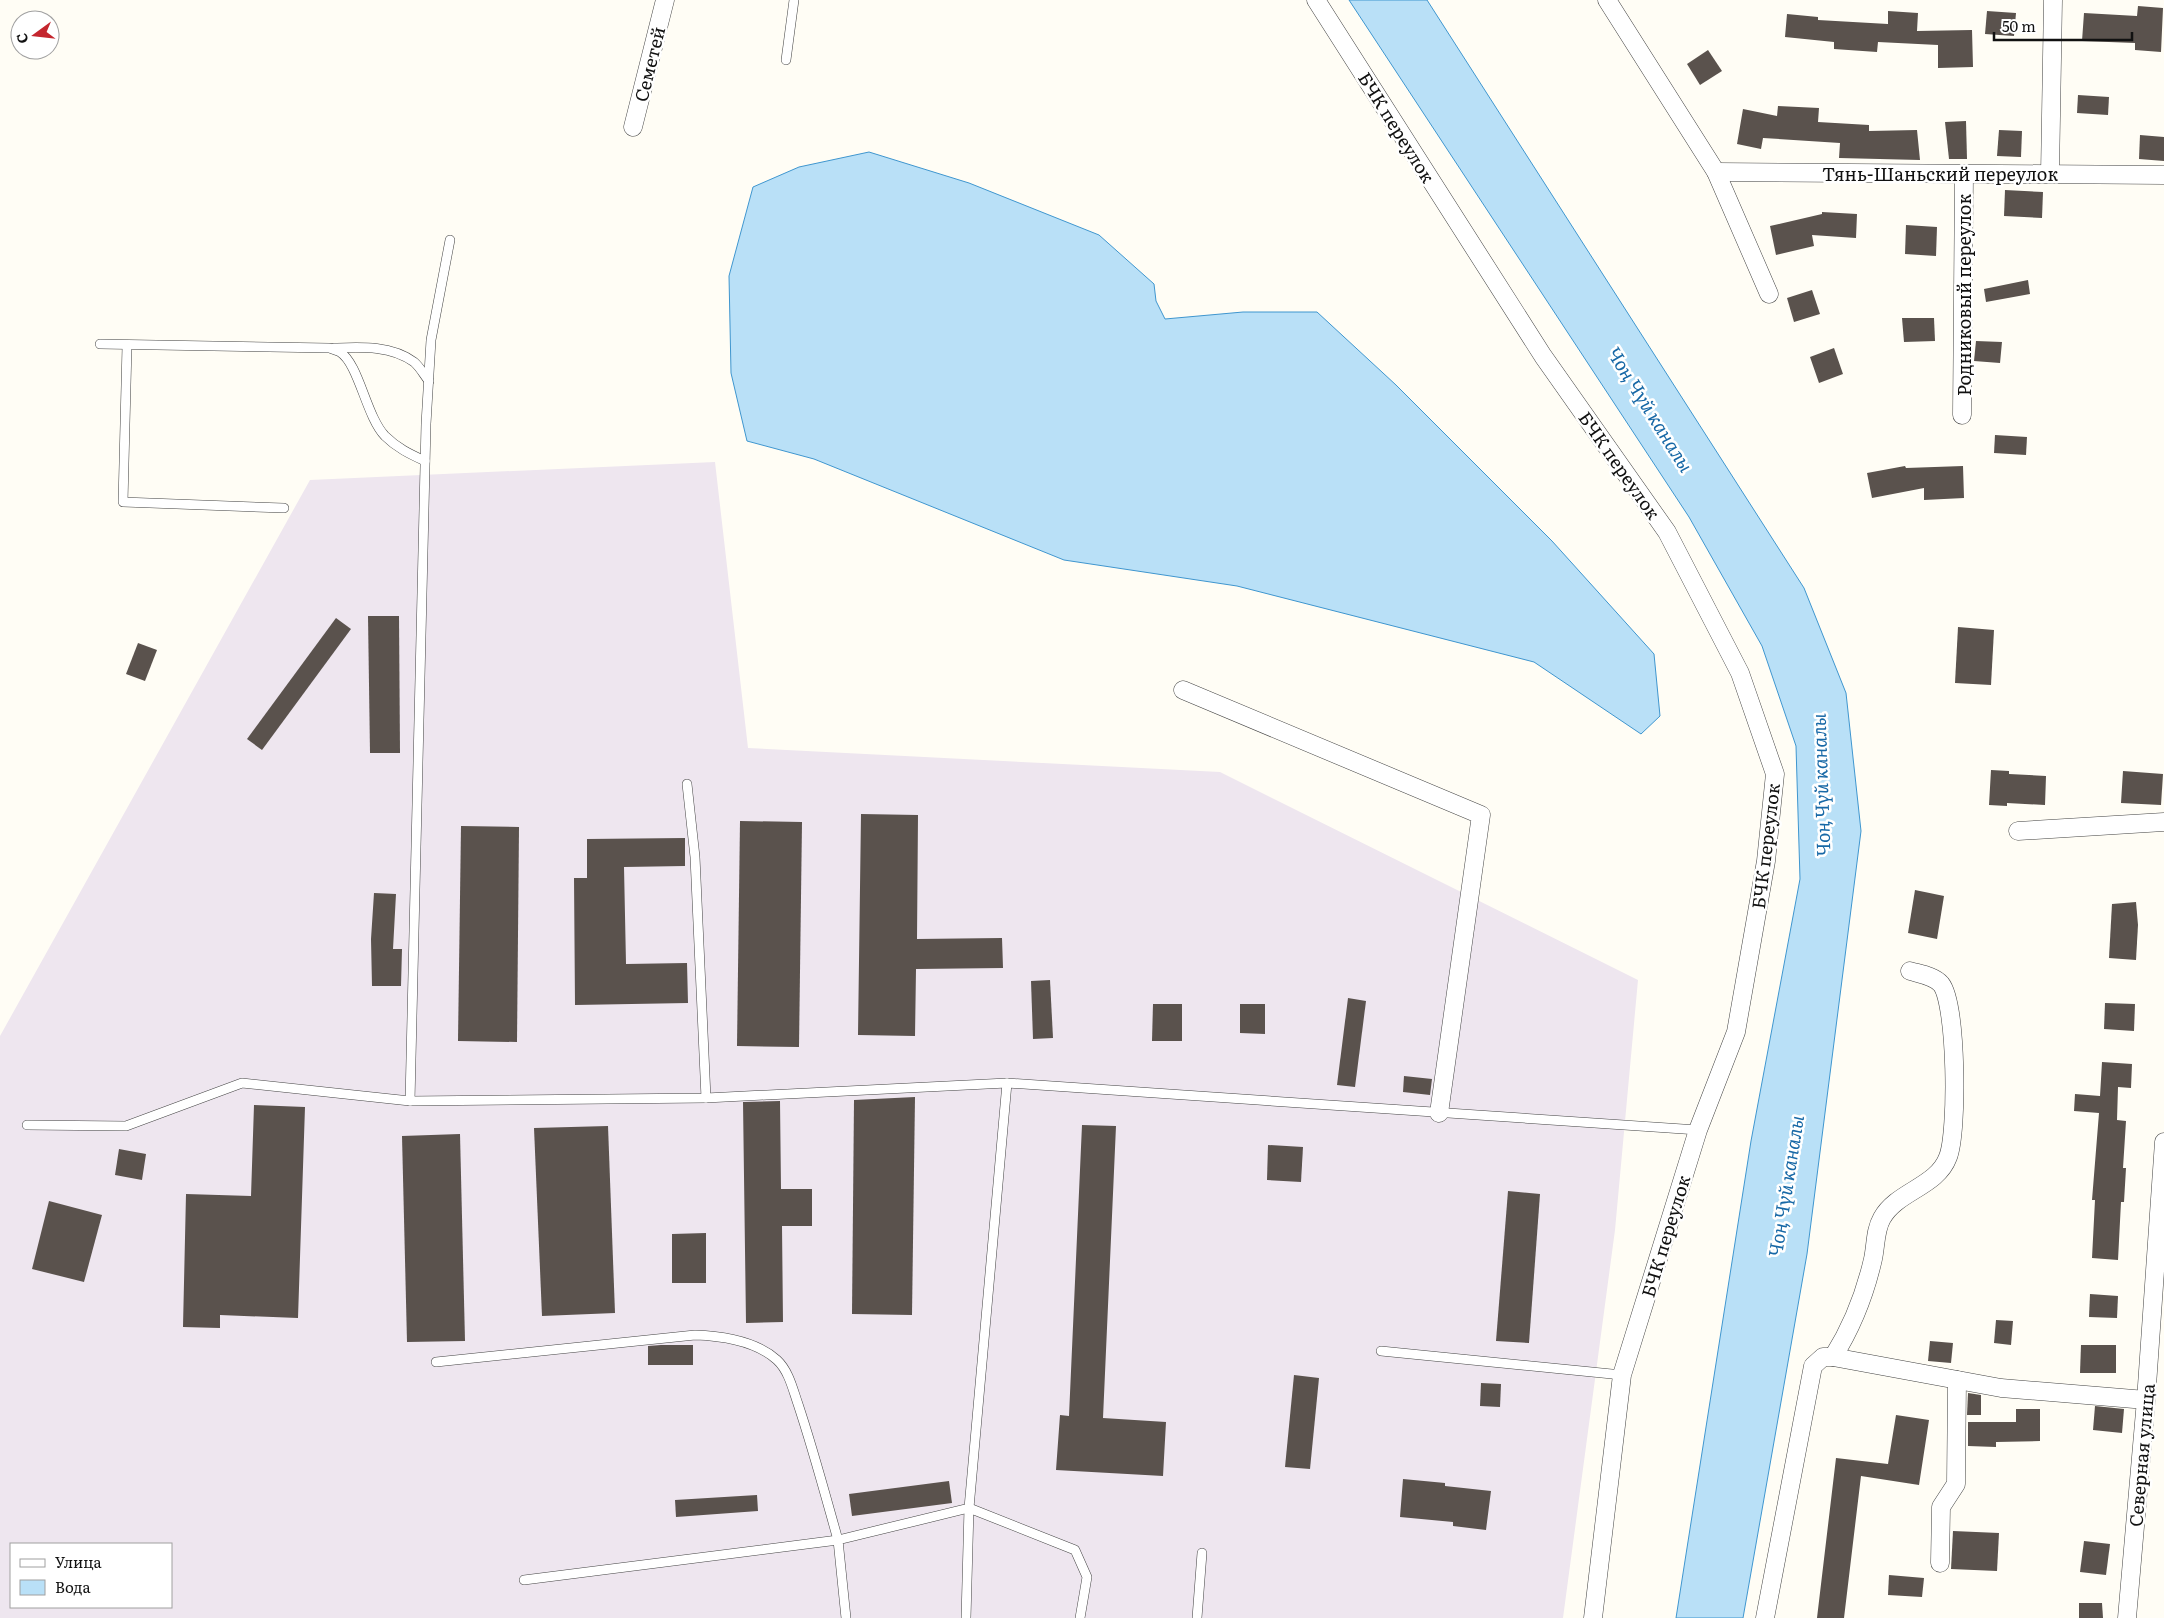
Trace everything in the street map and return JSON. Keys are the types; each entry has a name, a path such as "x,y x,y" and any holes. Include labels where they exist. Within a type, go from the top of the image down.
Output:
{"street":[{"name":"Семетей","path":"633,127 665,0"},
{"name":"БЧК переулок","path":"1316,0 1543,356 1668,532 1740,673 1775,774 1766,862 1736,1032 1698,1130 1622,1375 1593,1618"},
{"path":"1607,0 1716,172 1769,294"},
{"path":"2050,174 2053,0"},
{"name":"Тянь-Шаньский переулок","path":"1716,172 2164,175"},
{"name":"Родниковый переулок","path":"1962,415 1964,175"},
{"path":"1183,690 1481,815 1439,1112"},
{"path":"2018,831 2164,822"},
{"path":"1833,1357 1849,1331 1860,1303 1873,1259 1877,1228 1882,1218 1891,1206 1940,1170 1948,1157 1954,1098 1954,1052 1947,996 1942,986 1936,980 1910,971"},
{"name":"Северная улица","path":"2127,1618 2146,1400 2164,1142"},
{"path":"1765,1618 1813,1366 1823,1357 1833,1357 2001,1388 2146,1400"},
{"path":"1940,1563 1941,1507 1956,1484 1957,1380"}],"lane":[{"path":"786,60 794,0"},
{"path":"410,1101 428,381 431,340 450,240"},
{"path":"100,344 127,346 366,347 387,350 404,356 416,363 428,381"},
{"path":"127,346 123,502 284,508"},
{"path":"329,348 341,352 349,361 372,418 385,436 400,449 425,461"},
{"path":"687,784 695,857 706,1098"},
{"path":"27,1125 126,1126 242,1083 410,1101 706,1098 1007,1083 1698,1130"},
{"path":"966,1618 969,1508 1007,1083"},
{"path":"436,1362 695,1335 723,1336 758,1348 778,1360 789,1377 807,1430 838,1540 846,1618"},
{"path":"1381,1351 1622,1375"},
{"path":"524,1580 838,1540 969,1508 1076,1550 1087,1577 1080,1618"},
{"path":"1197,1618 1202,1553"}],"shaded area":[{"path":"715,462 748,748 1220,772 1638,980 1615,1230 1563,1618 0,1618 0,1036 310,480"}],"water":[{"name":"Чоң Чүй каналы","path":"1349,0 1427,0 1804,588 1846,693 1861,831 1807,1254 1743,1618 1676,1618 1751,1141 1800,879 1796,746 1762,646 1689,517"},
{"path":"869,152 969,183 1099,235 1154,284 1156,301 1165,319 1243,312 1317,312 1396,385 1552,541 1654,654 1660,716 1641,734 1534,662 1237,586 1064,560 814,459 747,441 731,373 729,276 753,187 799,167"}],"building":[{"path":"2138,6 2163,8 2161,52 2135,50 2135,43 2082,41 2084,13 2137,16"},
{"path":"1888,11 1918,13 1917,31 1972,30 1973,67 1938,68 1938,45 1878,42 1877,52 1834,49 1834,42 1785,37 1787,14 1818,17 1818,20 1888,24"},
{"path":"1987,11 2016,13 2014,36 1985,34"},
{"path":"1708,50 1722,71 1700,85 1687,64"},
{"path":"2078,95 2109,97 2108,115 2077,113"},
{"path":"1778,106 1819,108 1818,122 1869,125 1869,131 1917,130 1920,160 1839,158 1840,143 1763,138 1761,149 1737,144 1743,109 1777,116"},
{"path":"1966,121 1967,159 1949,159 1945,122"},
{"path":"1999,130 2022,131 2021,157 1997,156"},
{"path":"2140,135 2164,137 2164,161 2139,159"},
{"path":"2005,190 2043,192 2042,218 2004,216"},
{"path":"1822,212 1857,214 1856,238 1812,235 1814,246 1776,255 1770,226 1822,214"},
{"path":"1906,225 1937,227 1936,256 1905,254"},
{"path":"2028,280 2030,294 1986,302 1984,289"},
{"path":"1812,290 1820,314 1794,322 1787,298"},
{"path":"1902,318 1934,318 1935,341 1904,342"},
{"path":"1976,341 2002,342 2000,363 1974,361"},
{"path":"1834,348 1843,374 1819,383 1810,357"},
{"path":"1995,435 2027,437 2026,455 1994,453"},
{"path":"1905,466 1906,468 1963,466 1964,498 1924,500 1924,488 1872,498 1867,473"},
{"path":"368,616 399,616 400,753 370,753"},
{"path":"336,618 351,629 262,750 247,739"},
{"path":"1958,627 1994,630 1991,685 1955,683"},
{"path":"138,643 157,650 145,681 126,674"},
{"path":"1991,770 2009,771 2009,774 2046,776 2045,805 2007,803 2007,806 1989,805"},
{"path":"2123,771 2163,774 2161,805 2121,803"},
{"path":"861,814 918,815 917,939 1002,938 1003,968 916,969 915,1036 858,1035"},
{"path":"740,821 802,822 799,1047 737,1046"},
{"path":"461,826 519,827 517,1042 458,1041"},
{"path":"685,838 685,866 624,867 626,964 687,963 688,1003 575,1005 574,878 587,878 587,839"},
{"path":"1915,890 1944,896 1937,939 1908,933"},
{"path":"374,893 396,894 393,949 402,949 401,986 372,986 371,939"},
{"path":"2136,902 2138,925 2136,960 2109,958 2112,904"},
{"path":"1050,980 1053,1038 1033,1039 1031,981"},
{"path":"1348,998 1366,1001 1355,1087 1337,1085"},
{"path":"2105,1003 2135,1004 2134,1031 2104,1029"},
{"path":"1153,1004 1182,1004 1182,1041 1152,1041"},
{"path":"1240,1004 1265,1004 1265,1034 1240,1033"},
{"path":"2102,1062 2132,1064 2131,1088 2118,1087 2117,1120 2126,1121 2123,1168 2126,1168 2124,1202 2121,1202 2118,1260 2092,1258 2095,1200 2092,1200 2099,1113 2074,1111 2075,1094 2100,1096"},
{"path":"1404,1076 1432,1079 1430,1095 1403,1092"},
{"path":"915,1097 912,1315 852,1314 854,1100"},
{"path":"780,1101 781,1189 812,1189 812,1226 782,1226 783,1322 746,1323 743,1102"},
{"path":"254,1105 305,1107 298,1318 220,1315 220,1328 183,1327 186,1194 251,1196"},
{"path":"1082,1125 1116,1126 1103,1418 1166,1422 1163,1476 1056,1470 1060,1415 1069,1416"},
{"path":"608,1126 615,1313 542,1316 534,1128"},
{"path":"460,1134 465,1341 407,1342 402,1136"},
{"path":"1268,1145 1303,1147 1301,1182 1267,1180"},
{"path":"119,1149 146,1154 142,1180 115,1175"},
{"path":"1508,1191 1540,1194 1529,1343 1496,1341"},
{"path":"49,1201 102,1215 84,1282 32,1269"},
{"path":"706,1233 706,1283 672,1283 672,1234"},
{"path":"2090,1294 2118,1296 2117,1318 2089,1317"},
{"path":"1996,1320 2013,1321 2011,1345 1994,1343"},
{"path":"1930,1341 1953,1343 1951,1363 1928,1361"},
{"path":"693,1345 693,1365 648,1365 648,1346"},
{"path":"2081,1345 2116,1345 2116,1373 2080,1373"},
{"path":"1294,1375 1319,1378 1310,1469 1285,1467"},
{"path":"1481,1383 1501,1384 1500,1407 1480,1406"},
{"path":"1968,1393 1981,1395 1981,1415 1967,1415"},
{"path":"2095,1406 2124,1409 2122,1433 2093,1430"},
{"path":"2016,1409 2040,1409 2040,1441 1996,1442 1996,1447 1968,1446 1968,1422 2016,1422"},
{"path":"1896,1415 1929,1420 1919,1485 1861,1476 1844,1618 1817,1618 1836,1458 1888,1464"},
{"path":"1403,1479 1445,1483 1445,1486 1491,1491 1486,1530 1453,1526 1453,1522 1400,1517"},
{"path":"949,1481 952,1503 852,1516 849,1494"},
{"path":"757,1495 758,1511 676,1517 675,1500"},
{"path":"1953,1531 1999,1533 1997,1571 1951,1569"},
{"path":"2084,1541 2110,1544 2106,1575 2080,1572"},
{"path":"1889,1575 1924,1578 1922,1597 1888,1595"},
{"path":"2079,1603 2102,1603 2103,1618 2079,1618"}]}
